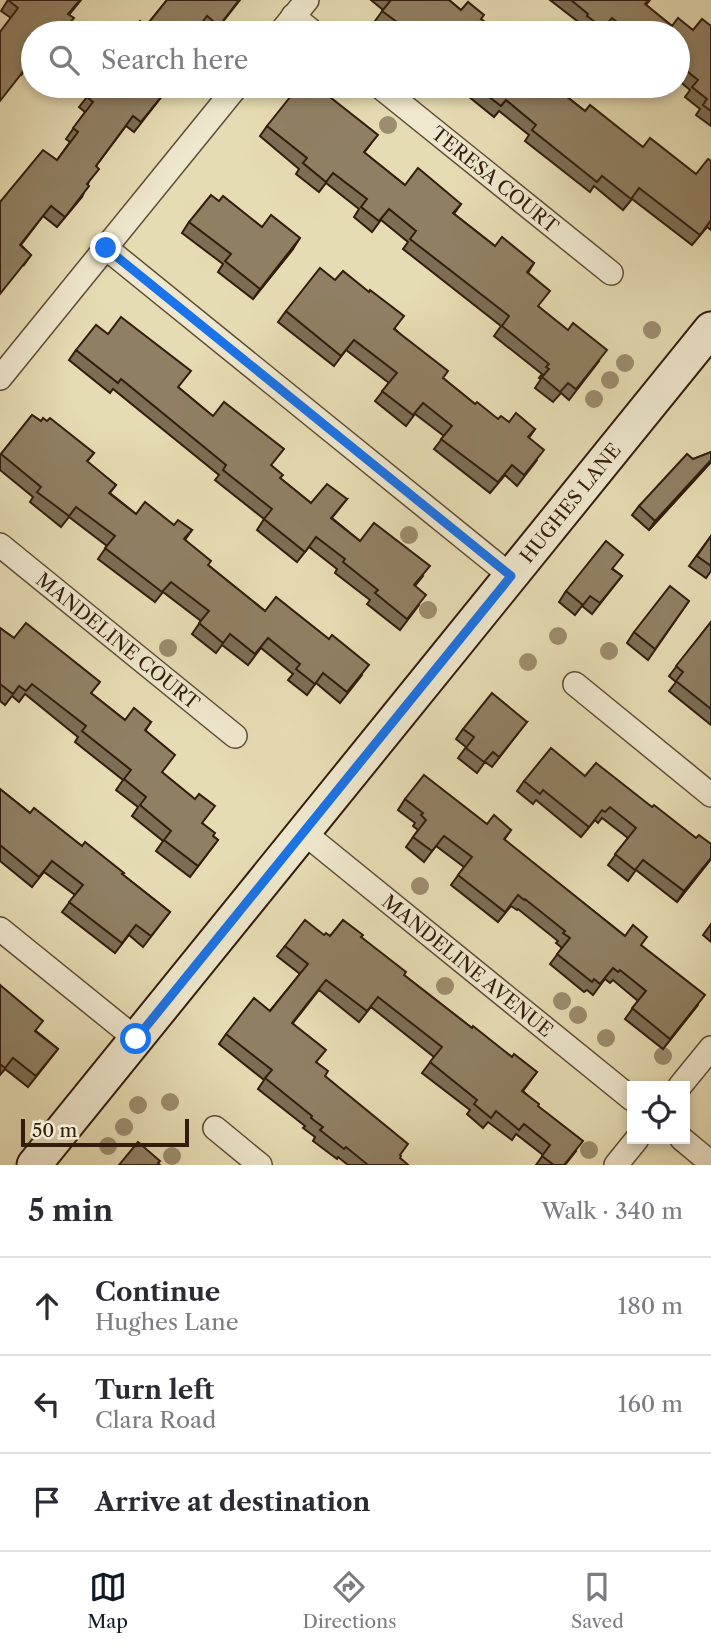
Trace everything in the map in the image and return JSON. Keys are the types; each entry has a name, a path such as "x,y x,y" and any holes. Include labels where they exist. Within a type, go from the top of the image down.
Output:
{"street":[{"path":"0,379 227,98"},
{"name":"TERESA COURT","path":"394,98 611,273"},
{"path":"106,248 511,576"},
{"name":"HUGHES LANE","path":"34,1165 711,329"},
{"name":"MANDELINE COURT","path":"0,545 235,736"},
{"path":"575,684 711,794"},
{"name":"MANDELINE AVENUE","path":"303,832 627,1095"},
{"path":"0,929 136,1039"},
{"path":"684,1081 711,1048"},
{"path":"215,1128 260,1165"},
{"path":"616,1165 633,1144"},
{"path":"688,1144 711,1163"}],"building":[{"path":"8,0 80,0 68,14 74,18 71,21 21,21 21,74 0,101 0,32 18,8"},
{"path":"167,0 239,0 223,21 213,21 207,16 203,21 150,21"},
{"path":"391,0 449,0 461,10 468,2 484,15 481,19 484,21 396,21 382,11"},
{"path":"571,0 649,0 645,4 666,21 616,21 612,18 609,21 594,21"},
{"path":"702,19 711,26 711,111 703,105 707,99 692,87 698,80 690,74 690,28 693,30"},
{"path":"88,98 160,98 141,122 133,116 96,166 99,169 87,184 89,186 65,217 51,206 20,245 31,255 0,294 0,202 43,150 57,160 78,132 73,128 93,102"},
{"path":"289,98 331,98 378,135 364,152 405,185 418,168 461,204 453,213 495,246 502,237 534,263 527,272 550,291 538,306 568,330 573,323 607,350 576,389 568,383 560,392 542,377 549,369 546,367 549,364 502,326 509,316 410,239 416,231 389,209 379,221 361,207 367,199 333,173 326,182 303,163 307,158 267,126"},
{"path":"491,98 568,98 585,111 590,105 643,147 650,138 696,174 708,159 711,161 711,220 700,235 639,188 631,199 602,176 597,182 532,130 536,125 506,100 501,106"},
{"path":"211,195 219,201 223,196 262,227 271,215 300,238 260,289 225,261 231,254 189,222"},
{"path":"320,268 335,280 343,271 404,316 394,329 448,371 443,378 475,404 477,402 498,419 501,416 509,422 516,413 535,429 528,437 544,450 524,475 512,465 498,482 441,439 452,426 423,403 413,415 382,391 397,373 354,340 341,356 286,311"},
{"path":"121,317 191,371 178,387 213,416 224,402 284,449 271,465 283,475 280,478 311,503 327,484 347,499 331,518 360,541 374,523 430,566 414,585 426,595 407,619 375,593 378,590 343,562 345,559 316,537 305,552 264,519 272,509 223,470 226,465 121,379 118,383 76,350 96,325 108,334"},
{"path":"32,415 41,421 43,418 47,421 50,418 94,453 87,461 116,485 109,493 136,514 145,502 174,525 178,520 192,530 184,539 211,561 208,565 265,611 276,597 329,639 332,635 369,665 347,692 323,673 315,684 296,669 300,664 268,638 255,654 230,634 223,643 199,623 209,611 171,582 162,592 105,548 115,536 76,507 69,516 37,492 41,487 1,454"},
{"path":"711,452 711,460 655,521 639,506 687,454 693,459"},
{"path":"711,536 711,566 697,556"},
{"path":"606,541 623,555 612,569 622,576 600,603 590,596 583,605 566,591"},
{"path":"670,586 689,601 655,649 634,632"},
{"path":"711,622 711,709 676,681 683,672 676,666"},
{"path":"26,623 100,682 91,693 125,720 134,708 151,722 145,730 175,755 162,772 195,799 199,794 215,806 202,823 215,833 213,836 218,840 198,866 164,840 171,831 140,805 146,797 124,779 131,770 82,731 86,726 32,684 26,691 19,686 13,694 0,684 0,628 14,638"},
{"path":"492,693 527,722 499,757 493,752 484,762 466,748 474,737 463,729"},
{"path":"551,748 585,776 596,763 696,838 699,835 711,844 711,858 684,891 643,860 635,870 615,854 636,828 610,807 605,812 602,810 589,827 543,790 540,794 524,781"},
{"path":"424,775 487,824 494,815 511,830 504,839 625,936 633,925 647,937 641,945 705,995 670,1039 632,1008 646,991 620,970 618,972 613,968 600,984 594,979 592,982 557,954 570,938 563,933 565,931 518,895 505,912 458,875 472,857 444,836 432,851 413,837 426,820 421,815 423,813 405,799"},
{"path":"0,789 30,813 34,808 82,846 85,842 170,912 151,936 136,925 122,943 69,902 83,885 52,861 39,877 0,845"},
{"path":"305,920 324,935 326,933 330,936 343,920 406,972 404,975 472,1028 473,1026 512,1057 514,1054 537,1072 522,1091 583,1141 564,1165 554,1165 542,1156 550,1145 524,1124 519,1130 496,1111 491,1118 474,1104 477,1100 430,1062 442,1047 378,997 367,1011 326,980 292,1023 326,1050 316,1062 328,1071 325,1076 408,1144 400,1158 408,1165 368,1165 320,1130 323,1127 311,1118 312,1116 265,1078 272,1070 226,1034 254,998 270,1011 308,964 285,946"},
{"path":"0,985 43,1021 35,1031 58,1049 36,1076 13,1058 5,1068 0,1064"},
{"path":"138,1142 160,1161 160,1165 119,1165"}],"route":[{"path":"106,248 511,576 136,1039"}]}
